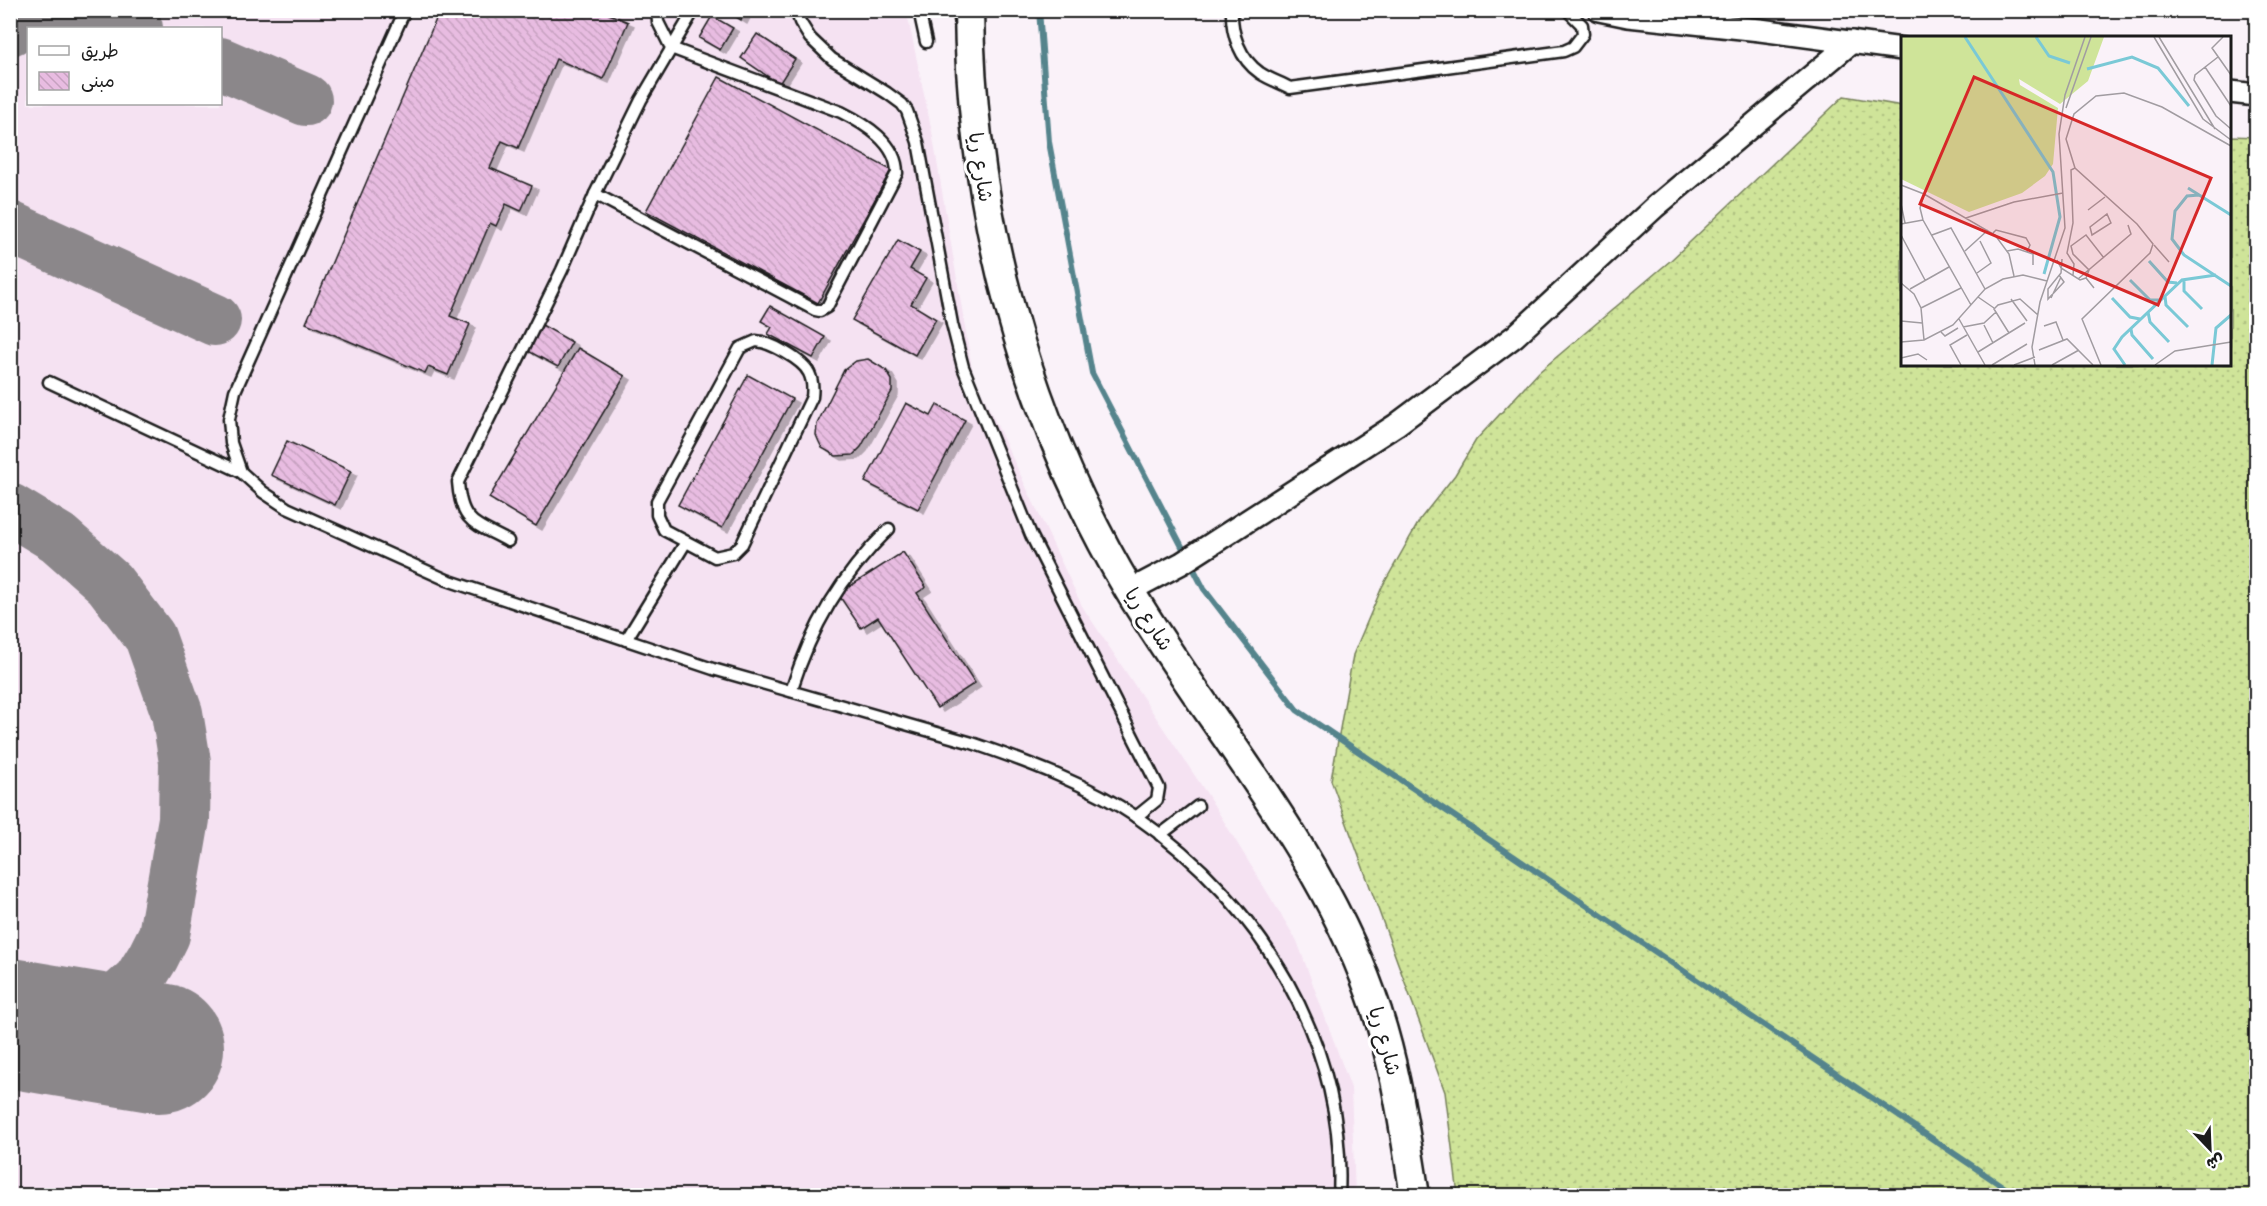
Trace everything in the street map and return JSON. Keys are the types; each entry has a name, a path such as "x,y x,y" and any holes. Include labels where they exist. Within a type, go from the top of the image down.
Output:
{"main road":[{"name":"شارع ريا","path":"969,11 976,139 992,231 1009,306 1035,389 1066,466 1096,530 1129,591 1294,840 1349,940 1371,992 1386,1040 1399,1093 1415,1196"}],"street":[{"path":"1599,10 1901,49"},
{"path":"1129,591 1191,558 1396,425 1515,336 1655,207 1852,42"},
{"path":"2231,92 2256,95"}],"lane":[{"path":"241,472 231,443 229,419 235,391 405,10"},
{"path":"595,194 814,310 820,311 827,306 897,173 893,156 877,133 842,112 671,48 658,22 657,10"},
{"path":"508,541 466,517 458,482 562,270 595,194 641,100 694,10"},
{"path":"796,10 810,38 832,59 887,93 902,104 907,111 918,142 952,324 963,367 1031,535 1127,728 1146,758 1159,788 1157,800 1136,817"},
{"path":"919,10 926,42"},
{"path":"1232,10 1231,27 1235,40 1245,56 1259,73 1290,88 1564,51 1573,47 1583,34 1582,25 1567,10"},
{"path":"756,341 766,342 804,366 812,380 812,397 738,549 727,556 715,557 686,542 664,530 657,515 657,501 740,348 756,341"},
{"path":"49,382 241,472 263,492 286,508 447,580 713,669 933,730 1014,757 1094,793 1136,817 1202,869 1236,906 1267,947 1293,990 1323,1063 1332,1102 1338,1141 1339,1196"},
{"path":"791,691 802,657 828,604 858,562 889,529"},
{"path":"626,640 686,542"},
{"path":"1160,835 1198,806"}],"shaded area":[{"path":"846,10 908,18 932,132 973,374 1082,606 1209,797 1297,941 1351,1088 1355,1195 11,1195 10,11"}],"green space":[{"path":"1844,96 1901,106 1901,366 2231,366 2231,136 2256,137 2256,1195 1458,1195 1445,1092 1331,780 1353,655 1382,587 1421,518 1455,475 1476,440 1539,372 1670,261"}],"building":[{"path":"440,10 600,10 628,22 603,79 556,59 518,148 502,141 490,168 532,186 521,211 506,204 496,226 490,223 450,316 470,324 448,375 428,367 425,373 306,323"},
{"path":"725,10 746,10 741,20"},
{"path":"712,16 733,28 720,50 699,38"},
{"path":"757,34 795,59 779,84 741,58"},
{"path":"719,77 891,170 818,303 646,211"},
{"path":"898,240 920,252 910,269 926,278 911,304 936,319 915,355 852,320"},
{"path":"770,306 825,337 813,358 768,334 772,327 761,321"},
{"path":"542,325 572,342 558,367 528,351"},
{"path":"578,348 625,376 536,526 489,498"},
{"path":"868,359 886,370 892,380 892,391 861,447 853,455 836,456 822,448 816,435 817,424 844,370 856,361"},
{"path":"748,375 792,399 722,528 678,505"},
{"path":"906,403 931,416 937,405 965,420 918,509 865,482"},
{"path":"287,441 351,471 335,505 271,475"},
{"path":"903,552 926,587 917,593 975,683 937,708 878,617 861,628 838,594"}],"waterway":[{"path":"1039,10 1049,142 1092,373 1204,589 1297,710 2017,1196"}],"taxiway":[{"path":"10,30 39,13 74,10"},
{"path":"80,10 134,27"},
{"path":"222,64 306,100"},
{"path":"10,227 215,320"},
{"path":"10,509 58,538 109,583 150,637 177,713 185,762 184,819 164,935 153,957 139,980 118,999 71,1020 39,1028"}],"runway":[{"path":"10,1023 159,1048"}]}
